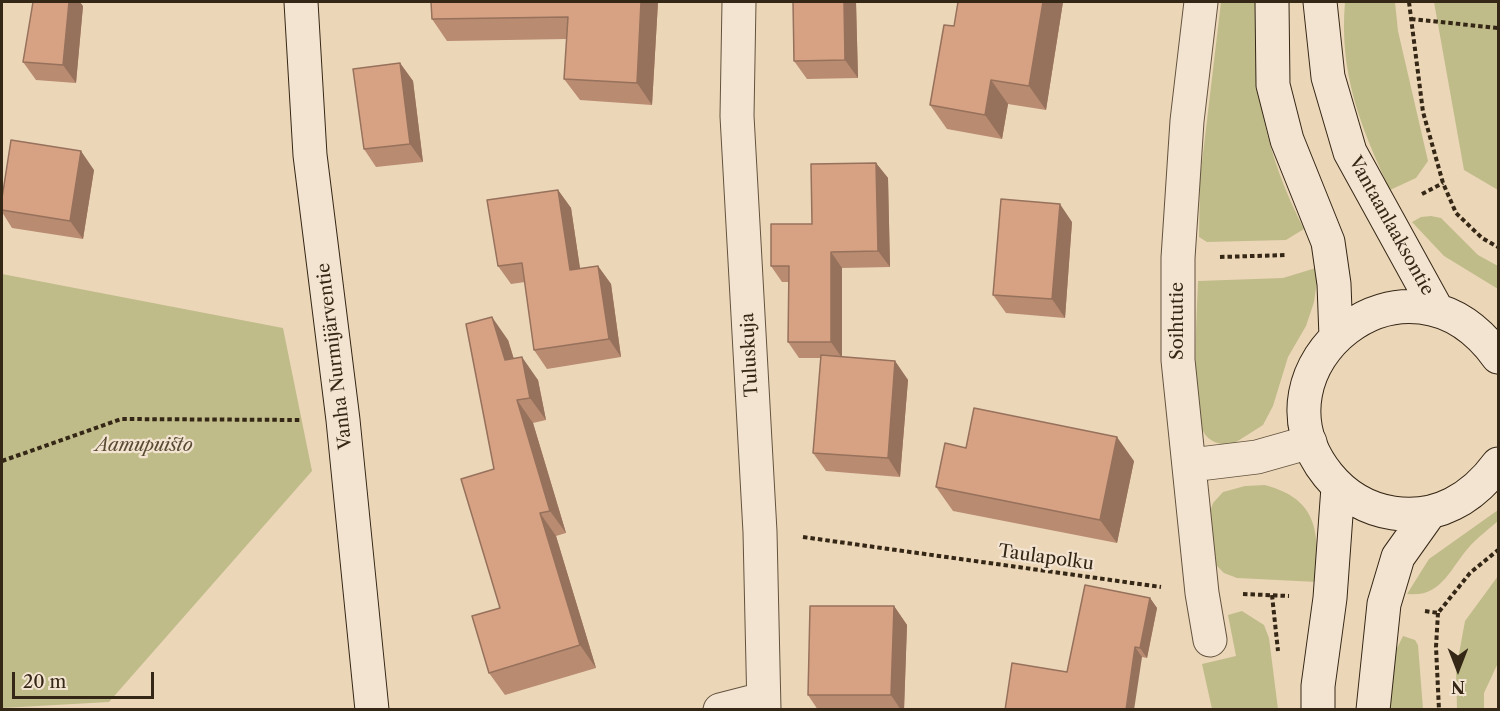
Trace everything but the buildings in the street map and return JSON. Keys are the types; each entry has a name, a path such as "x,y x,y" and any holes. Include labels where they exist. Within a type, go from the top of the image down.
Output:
{"street":[{"name":"Vanha Nurmijärventie","path":"302,2 310,155 343,420 372,710"},
{"name":"Tuluskuja","path":"739,2 737,116 760,532 764,704"},
{"name":"Soihtutie","path":"1202,2 1187,121 1178,258 1178,360 1191,465 1202,593 1210,640"},
{"path":"1272,2 1273,85 1287,140 1328,242 1334,284 1335,337"},
{"name":"Vantaanlaaksontie","path":"1320,2 1328,77 1350,152 1437,310"},
{"path":"1493,344 1462,320 1437,310 1410,306 1383,309 1357,320 1335,337 1318,360 1307,386 1305,415 1310,442 1321,466 1338,487 1358,501 1381,511 1405,515 1430,512 1458,503 1482,485 1498,464"},
{"path":"1191,465 1257,457 1310,442"},
{"path":"1318,710 1318,686 1330,598 1338,487"},
{"path":"1373,710 1384,604 1398,557 1430,512"},
{"path":"720,710 764,704"}],"path":[{"path":"1409,2 1423,112 1443,183 1456,213 1482,238 1498,247"},
{"path":"1411,19 1498,28"},
{"path":"2,461 121,419 343,420"},
{"name":"Taulapolku","path":"760,532 1202,593 1330,598"},
{"path":"1438,613 1436,647 1439,710"}],"green space":[{"path":"1221,2 1259,2 1257,62 1264,119 1280,174 1304,229 1286,240 1207,242 1199,237 1200,179"},
{"path":"1345,2 1395,2 1398,31 1428,161 1416,178 1390,190 1369,144 1354,99 1345,52"},
{"path":"1434,2 1498,2 1498,190 1464,170"},
{"path":"1421,217 1441,218 1478,255 1498,266 1498,289 1444,256 1412,222"},
{"path":"1319,267 1314,302 1306,326 1288,357 1273,406 1263,425 1230,446 1211,440 1203,431 1197,402 1198,281 1283,278"},
{"name":"Aamupuisto","path":"2,274 283,328 312,471 109,702 2,708"},
{"path":"1265,485 1283,491 1306,509 1315,534 1317,582 1237,578 1224,573 1215,564 1210,512 1213,503 1223,492 1245,486"},
{"path":"1498,510 1498,521 1470,546 1444,580 1429,591 1407,594 1429,559"},
{"path":"1498,576 1498,663 1484,693 1484,709 1457,709 1456,670 1465,621"},
{"path":"1242,611 1264,625 1269,638 1278,709 1212,709 1202,664 1236,656 1228,615"},
{"path":"1403,636 1415,640 1418,645 1423,709 1388,710 1396,650"}]}
